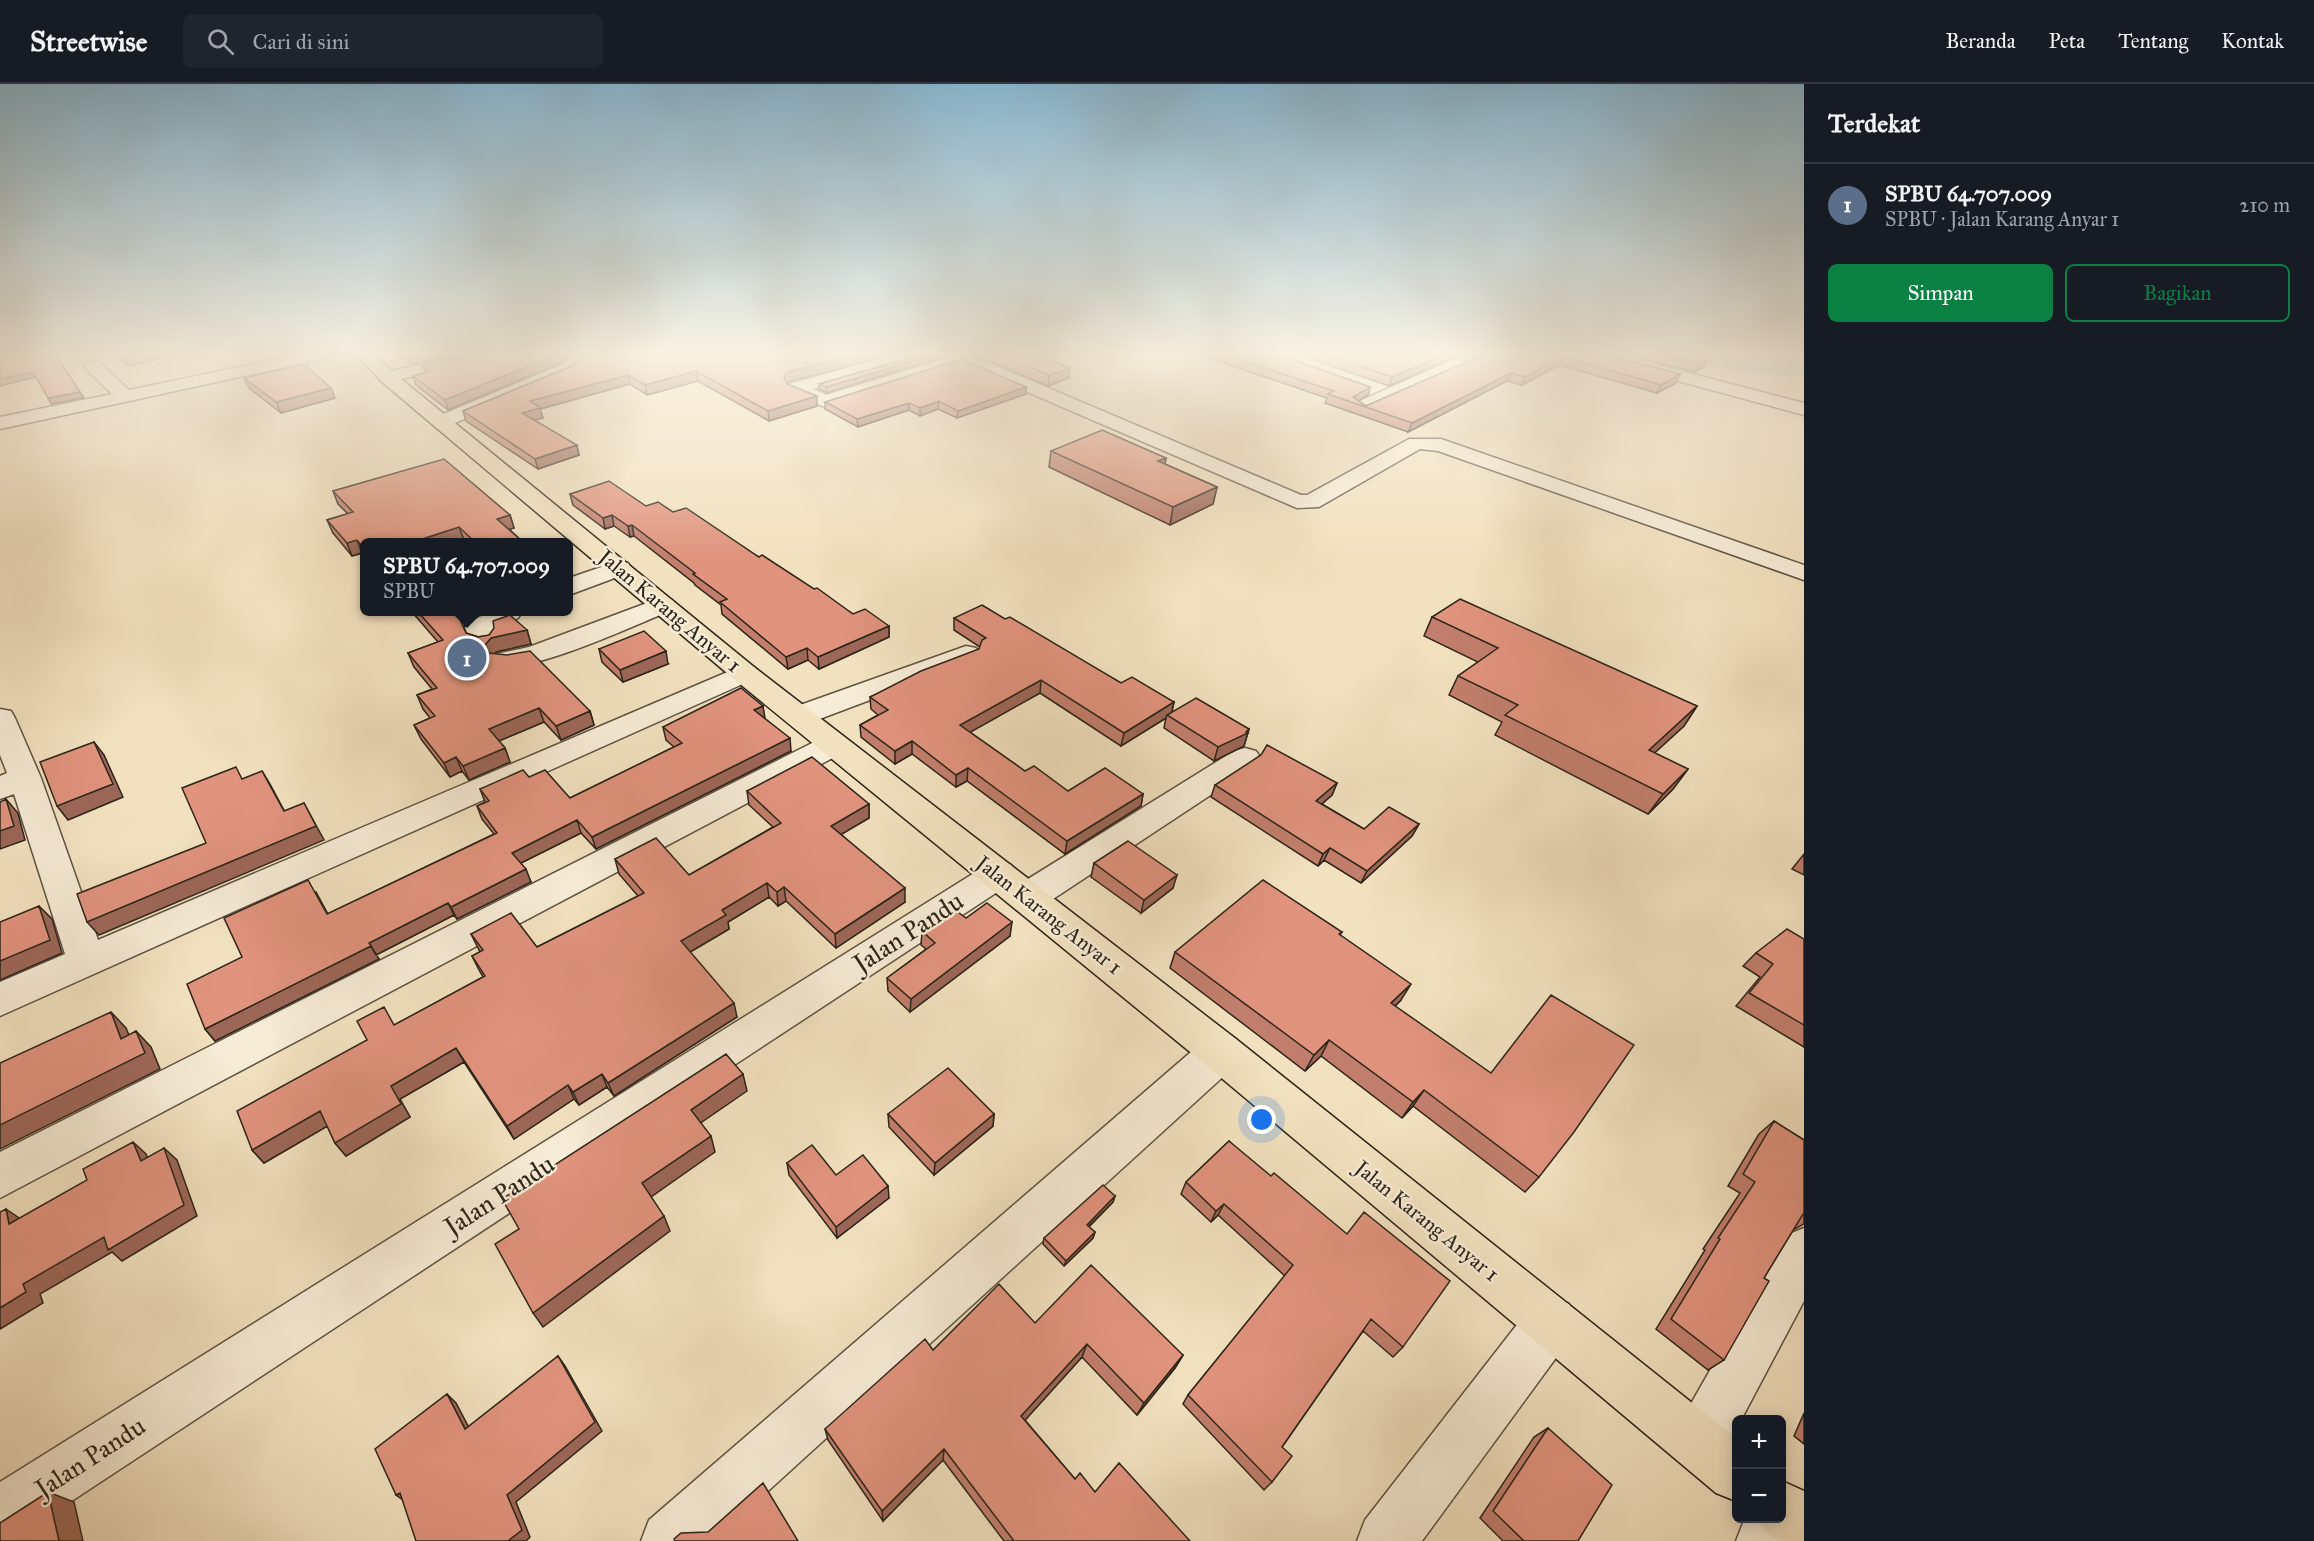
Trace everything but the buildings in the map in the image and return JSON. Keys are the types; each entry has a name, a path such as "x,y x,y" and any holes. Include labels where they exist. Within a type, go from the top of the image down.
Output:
{"main road":[{"name":"Jalan Karang Anyar 1","path":"441,422 744,673 1221,1052 1732,1469"},
{"path":"1786,1513 1804,1528"}],"street":[{"path":"1113,422 1297,501 1311,502 1416,443 1441,445 1804,573"},
{"path":"573,585 619,568"},
{"path":"506,660 537,653 663,604"},
{"path":"483,640 478,628 500,616"},
{"path":"799,716 966,654"},
{"path":"0,1000 744,673"},
{"path":"0,718 12,783 87,962"},
{"path":"0,1176 833,745"},
{"name":"Jalan Pandu","path":"0,1515 1014,886 1245,758"},
{"path":"670,1541 1221,1052"},
{"path":"1699,1442 1804,1252"},
{"path":"1386,1541 1551,1322"},
{"path":"1765,1541 1772,1523"}],"place":[{"name":"SPBU 64.707.009","path":"467,658"}]}
